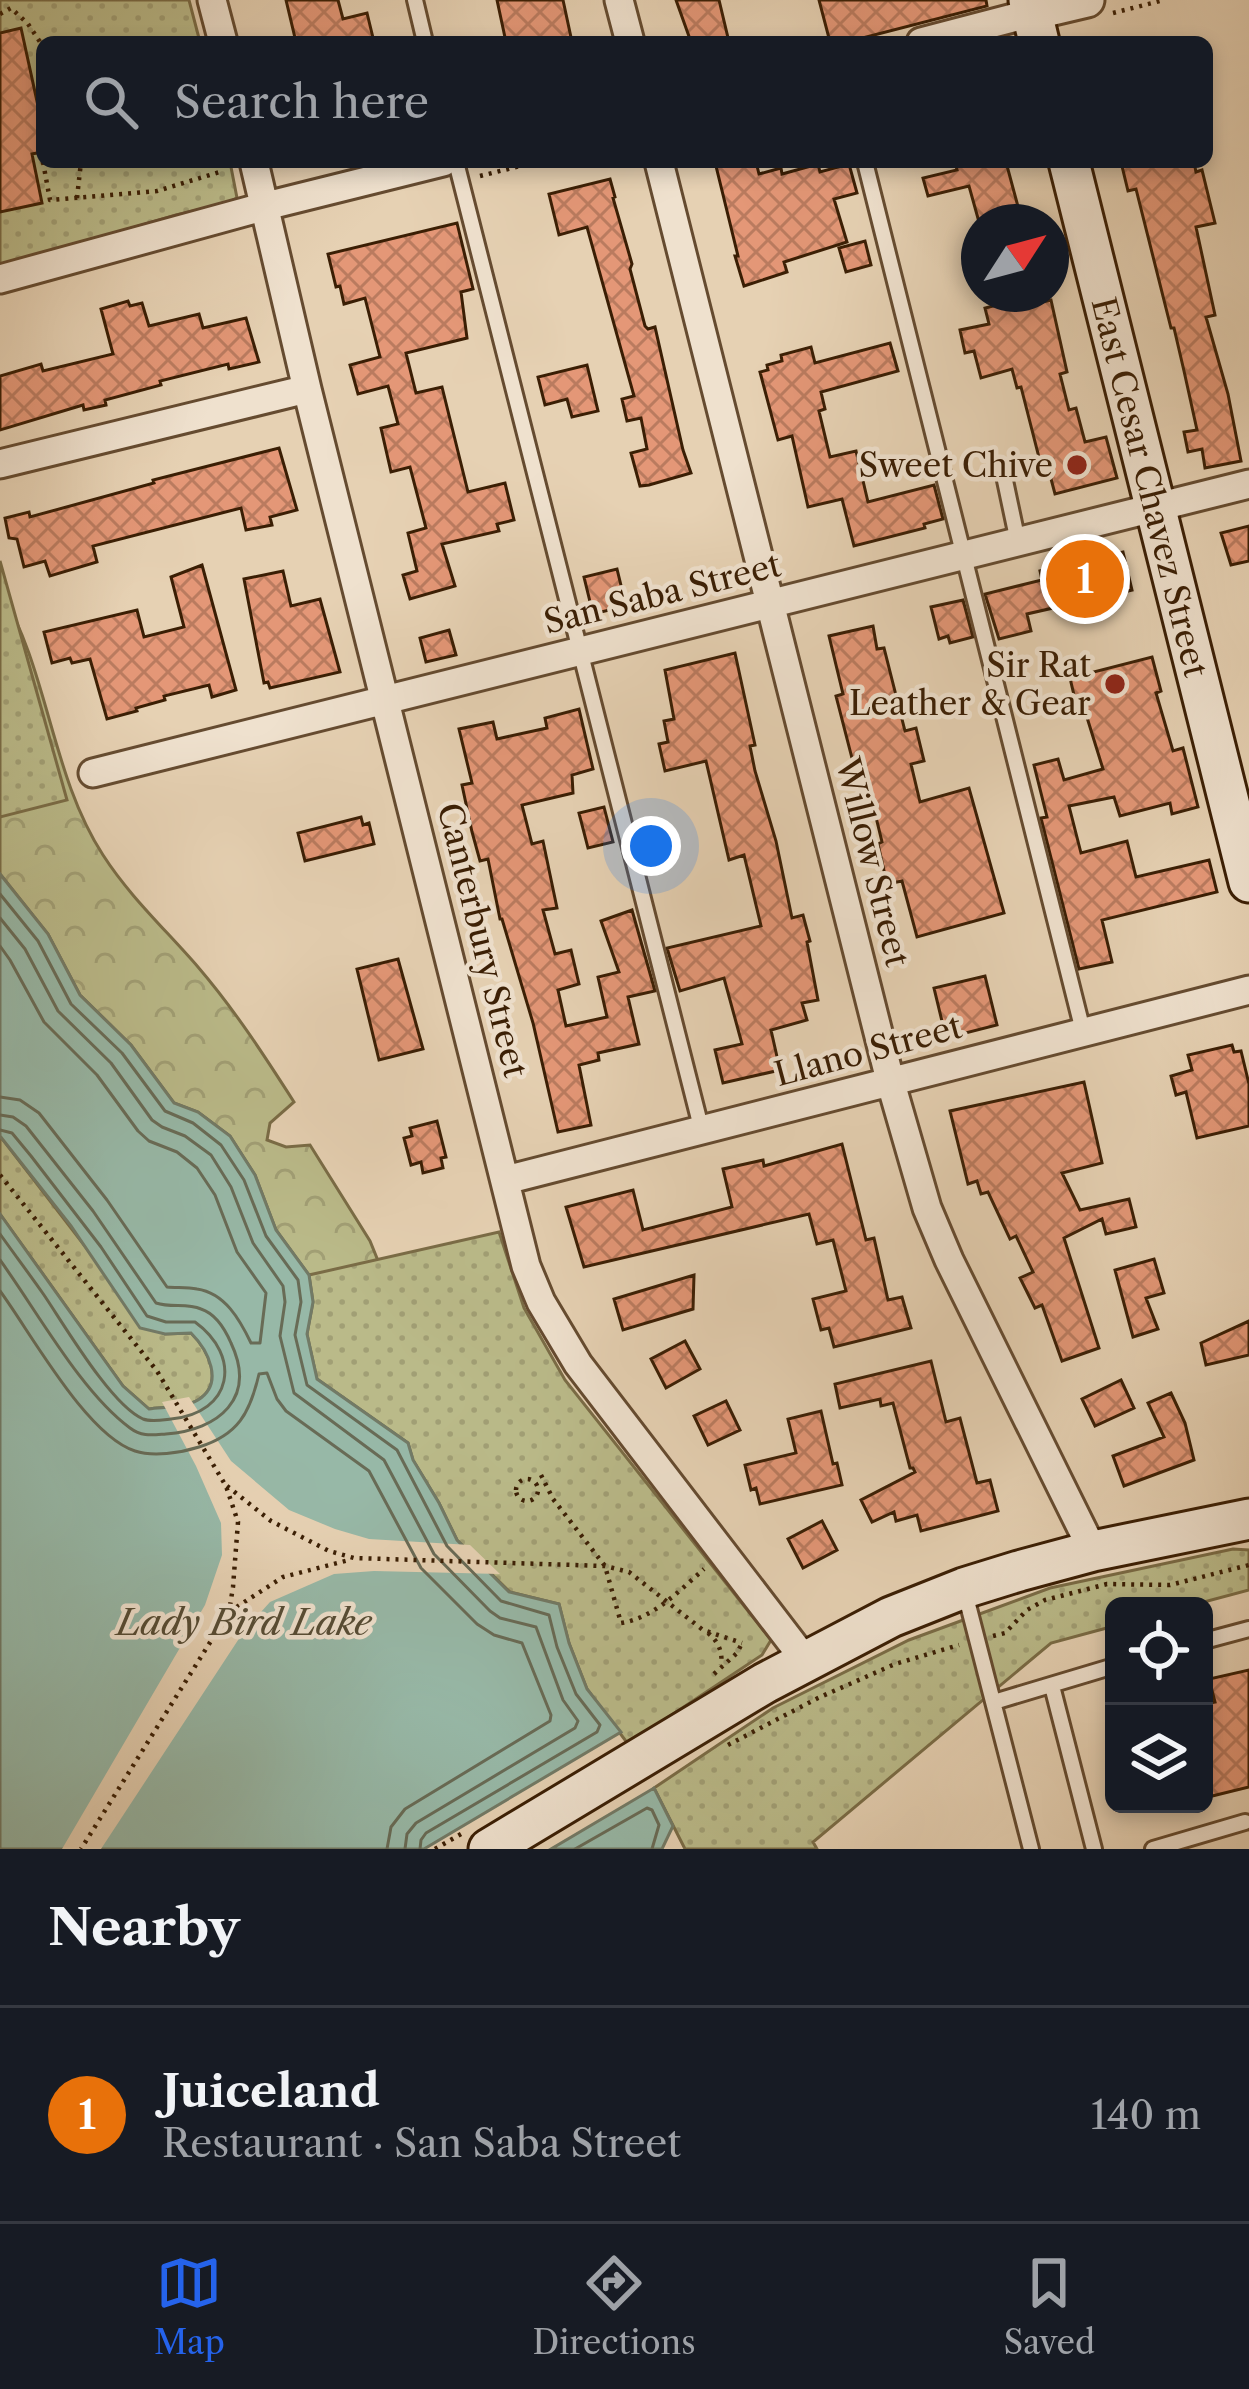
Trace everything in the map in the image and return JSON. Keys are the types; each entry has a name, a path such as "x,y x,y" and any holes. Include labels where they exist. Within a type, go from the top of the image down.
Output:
{"main road":[{"name":"East Cesar Chavez Street","path":"1070,168 1249,882"},
{"path":"489,1849 805,1660 891,1617 964,1588 1093,1551 1246,1520"}],"street":[{"path":"212,0 221,36"},
{"path":"619,0 628,36"},
{"path":"949,36 1034,18 1087,0"},
{"name":"Canterbury Street","path":"256,168 526,1266 556,1330 805,1660"},
{"path":"0,279 419,168"},
{"name":"Willow Street","path":"661,168 890,1080 927,1208 1093,1551"},
{"path":"0,464 307,389"},
{"name":"San Saba Street","path":"93,773 1249,484"},
{"name":"Llano Street","path":"506,1180 1249,990"}],"lane":[{"path":"415,0 424,36"},
{"path":"458,168 702,1132"},
{"path":"867,168 1083,1031"},
{"path":"1003,472 1018,542"},
{"path":"964,1588 1031,1849"},
{"path":"1213,1639 1249,1629"},
{"path":"994,1702 1105,1669"},
{"path":"1052,1686 1094,1849"},
{"path":"1153,1849 1245,1822"}],"path":[{"path":"0,14 10,4 36,36"},
{"path":"44,168 50,200 157,191 223,171"},
{"path":"77,198 80,168"},
{"path":"0,1175 157,1371 226,1486 238,1522 229,1612 81,1849"},
{"path":"541,1475 553,1499 605,1566 621,1623 667,1602 708,1565"},
{"path":"537,1488 545,1484"},
{"path":"226,1486 271,1521 329,1551 354,1558 589,1565 629,1572 719,1646 720,1670"},
{"path":"229,1612 283,1577 354,1558"},
{"path":"703,1630 742,1643"}],"green space":[{"path":"0,0 189,0 198,36 36,36 36,168 231,168 237,198 0,267"},
{"path":"0,561 67,800 0,817"},
{"path":"0,590 29,655 72,791 103,855 224,999 260,1050 294,1102 270,1123 267,1140 286,1147 310,1145 370,1241 385,1278 309,1275 276,1230 255,1175 230,1136 198,1112 174,1103 131,1045 80,995 48,934 0,874"},
{"path":"0,1136 91,1254 165,1334 191,1333 197,1340 208,1357 212,1376 211,1385 198,1400 149,1409 123,1386 0,1214"},
{"path":"499,1232 524,1308 565,1380 771,1640 762,1655 628,1744 587,1689 559,1604 510,1592 457,1540 408,1443 317,1379 307,1334 313,1302 309,1275"},
{"path":"1233,1549 1249,1550 1249,1590 1213,1600 1105,1597 1105,1628 1051,1643 813,1842 817,1849 685,1849 654,1788 773,1708 909,1640 1050,1588"}],"water":[{"name":"Lady Bird Lake","path":"0,874 48,934 80,995 131,1045 174,1103 198,1112 230,1136 255,1175 276,1230 309,1275 313,1302 307,1334 317,1379 408,1443 457,1540 509,1592 559,1604 587,1689 621,1732 424,1849 0,1849 0,1214 123,1386 149,1409 198,1400 211,1385 212,1376 208,1357 191,1333 140,1328 71,1226 0,1136"},
{"path":"654,1788 673,1826 662,1849 551,1849"}],"pier":[{"path":"189,1397 231,1461 289,1510 369,1539 470,1545 500,1574 334,1574 270,1602 244,1631 101,1849 62,1849 205,1605 222,1555 221,1523 162,1402"}],"building":[{"path":"286,0 338,0 343,19 367,13 373,36 295,36"},
{"path":"497,0 563,0 571,36 505,36"},
{"path":"676,0 719,0 728,36 689,36"},
{"path":"819,0 986,0 987,6 870,36 828,36"},
{"path":"21,28 36,97 36,153 32,154 42,203 0,212 0,33"},
{"path":"716,168 758,168 759,174 781,168 782,174 804,168 819,168 820,172 850,168 857,193 834,199 847,242 784,262 787,272 744,286"},
{"path":"956,168 1008,168 1017,204 974,204 969,186 928,196 923,178"},
{"path":"1122,168 1202,170 1215,223 1196,227 1215,315 1206,317 1241,461 1205,468 1202,449 1188,452 1184,432 1197,430 1184,371 1136,189 1128,191"},
{"path":"610,179 645,326 655,327 691,473 649,485 640,486 631,453 647,449 641,418 627,421 622,399 634,396 587,227 559,235 549,194"},
{"path":"457,223 473,289 461,292 467,338 406,353 416,393 442,387 468,492 505,483 514,520 497,524 499,531 442,544 455,586 410,599 403,575 417,571 408,533 426,528 410,467 391,472 381,428 398,424 388,386 358,394 350,365 380,357 365,298 344,304 328,254"},
{"path":"865,241 871,265 846,272 839,248"},
{"path":"128,301 130,306 142,303 149,326 199,314 203,328 246,318 259,362 229,369 228,364 160,381 161,385 105,400 106,405 84,410 83,405 0,430 0,376 41,364 43,371 113,354 101,309"},
{"path":"986,312 1054,312 1067,372 1060,374 1069,410 1076,408 1085,442 1106,437 1117,478 1055,494 1050,475 1044,477 1012,369 981,378 974,351 965,353 960,330 989,324"},
{"path":"890,343 898,371 821,392 825,409 819,411 830,457 856,451 868,502 934,485 943,519 854,546 842,499 808,507 792,436 778,440 760,372 782,361 781,355 811,347 815,363"},
{"path":"587,365 598,411 572,417 567,399 545,405 538,377"},
{"path":"279,448 297,510 270,517 272,525 246,530 241,508 93,546 97,562 50,576 45,561 24,567 17,539 9,538 5,518 29,512 30,517"},
{"path":"1249,526 1249,561 1231,565 1221,533"},
{"path":"1123,552 1132,590 1027,614 1031,631 999,639 985,594 1042,580 1040,571"},
{"path":"202,565 236,690 212,697 209,685 164,696 165,700 107,719 90,659 52,663 44,632 137,610 144,637 184,627 171,577"},
{"path":"617,569 626,606 593,614 584,577"},
{"path":"283,571 291,606 320,599 340,672 270,688 264,683 244,579"},
{"path":"963,600 973,637 950,643 948,636 939,639 931,607"},
{"path":"873,626 877,649 884,648 905,731 916,728 924,761 911,764 920,802 969,788 1004,913 917,937 902,881 887,884 865,772 861,773 858,760 853,762 836,696 843,694 829,636"},
{"path":"449,630 456,655 426,662 420,638"},
{"path":"735,653 755,745 750,746 755,771 792,918 803,915 818,1000 802,1003 807,1020 771,1030 780,1070 723,1083 715,1050 742,1044 724,978 680,991 667,948 761,926 744,855 729,860 706,761 665,771 659,744 668,742 664,721 674,719 665,670"},
{"path":"1152,657 1161,691 1156,693 1173,751 1183,748 1198,807 1172,814 1170,803 1120,816 1114,797 1069,806 1081,853 1127,841 1136,877 1209,860 1217,892 1102,920 1112,962 1079,969 1041,818 1047,817 1034,765 1058,759 1064,780 1103,769 1085,711 1078,712 1070,678"},
{"path":"579,709 593,769 572,775 573,793 522,805 532,844 543,841 557,908 543,910 555,954 571,950 579,984 558,990 566,1026 607,1017 598,977 619,972 601,921 632,910 655,991 628,997 639,1044 598,1053 599,1060 579,1065 591,1125 558,1132 488,859 480,861 472,832 462,785 472,783 459,729 493,722 497,739 547,728 545,718"},
{"path":"604,807 613,842 588,848 579,813"},
{"path":"361,817 363,825 369,823 374,844 305,861 298,833"},
{"path":"398,959 423,1049 379,1060 357,969"},
{"path":"985,976 997,1025 946,1038 934,988"},
{"path":"1232,1045 1234,1052 1241,1051 1249,1084 1249,1126 1197,1138 1186,1092 1176,1095 1171,1076 1192,1070 1188,1055"},
{"path":"1084,1082 1102,1163 1062,1173 1080,1210 1129,1199 1136,1227 1106,1234 1102,1219 1064,1238 1099,1348 1062,1361 1042,1305 1035,1308 1020,1278 1033,1272 1016,1236 1010,1239 988,1192 981,1194 977,1181 968,1184 950,1111"},
{"path":"437,1121 446,1157 441,1158 443,1168 423,1173 421,1162 411,1165 404,1138 412,1136 410,1128"},
{"path":"842,1144 866,1240 874,1238 888,1300 902,1297 911,1328 834,1347 829,1328 821,1330 813,1299 846,1291 833,1240 817,1244 809,1214 584,1267 566,1207 633,1190 643,1230 732,1207 723,1169 763,1160 764,1166"},
{"path":"1154,1259 1164,1293 1146,1298 1158,1329 1133,1337 1115,1270"},
{"path":"694,1275 693,1309 623,1330 614,1299"},
{"path":"1249,1321 1249,1355 1206,1365 1201,1343"},
{"path":"685,1341 700,1369 666,1388 651,1359"},
{"path":"931,1361 946,1422 960,1418 977,1483 990,1480 998,1511 921,1531 917,1515 896,1521 894,1512 872,1522 861,1500 915,1472 893,1403 881,1406 880,1399 840,1408 835,1384"},
{"path":"1121,1380 1134,1408 1095,1426 1082,1399"},
{"path":"1171,1393 1194,1460 1124,1486 1113,1456 1164,1437 1148,1403"},
{"path":"726,1401 740,1430 708,1445 694,1416"},
{"path":"821,1411 842,1485 760,1504 745,1465 796,1453 788,1419"},
{"path":"822,1521 837,1550 803,1568 788,1539"},
{"path":"1249,1670 1249,1787 1213,1796 1215,1702 1213,1678"}],"place":[{"name":"Sweet Chive","path":"1077,465"},
{"name":"Juiceland","path":"1085,579"},
{"name":"Sir Rat Leather & Gear","path":"1115,684"}]}
